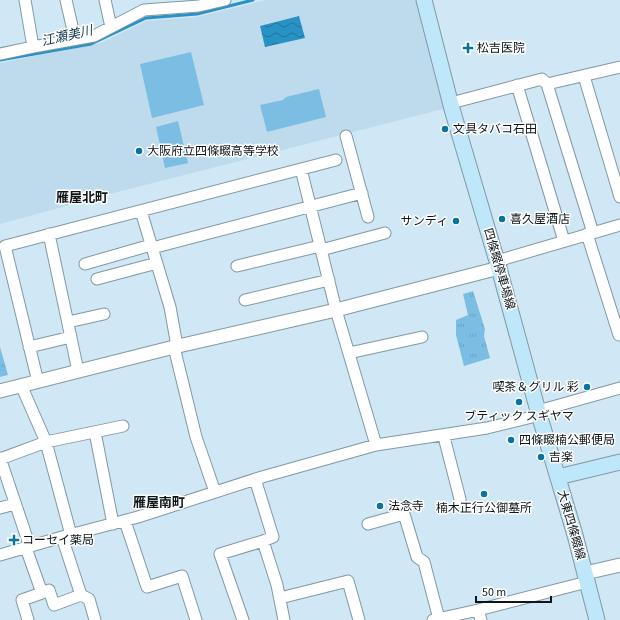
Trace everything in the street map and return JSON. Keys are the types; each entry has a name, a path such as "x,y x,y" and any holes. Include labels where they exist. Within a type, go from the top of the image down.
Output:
{"main road":[{"name":"四條畷停車場線","path":"424,0 451,103 558,477"},
{"path":"558,477 620,462"},
{"name":"大東四條畷線","path":"558,477 597,620"}],"street":[{"path":"25,0 33,47"},
{"path":"66,0 75,40"},
{"path":"105,0 111,27"},
{"path":"0,54 94,36 111,27 143,5 182,3 199,6 225,0"},
{"path":"547,84 620,67"},
{"path":"584,76 620,197"},
{"path":"451,103 542,79 547,84 619,335"},
{"path":"517,86 564,241"},
{"path":"346,136 368,217"},
{"path":"38,382 5,246 336,160"},
{"path":"301,169 336,310 376,445"},
{"path":"85,264 362,193"},
{"path":"140,210 170,306 175,346 196,437 215,492"},
{"path":"0,391 175,346 336,310 498,264 564,241 620,225"},
{"path":"237,266 385,233"},
{"path":"49,234 78,371"},
{"path":"97,279 156,263"},
{"path":"245,300 328,280"},
{"path":"68,322 104,314"},
{"path":"30,347 71,337"},
{"path":"349,354 422,337"},
{"path":"21,386 46,442 81,595"},
{"path":"0,555 138,518 255,479 376,445 487,428 620,388"},
{"path":"42,593 0,459 46,442 123,426"},
{"path":"95,432 113,524"},
{"path":"447,434 444,437 460,501"},
{"path":"243,620 220,554 273,537 255,479"},
{"path":"0,508 15,504"},
{"path":"368,524 404,514 417,557 424,562 436,620 480,615 620,565"},
{"path":"125,521 147,587 182,576 196,620"},
{"path":"263,541 280,598 284,620"},
{"path":"280,598 348,581 359,620"},
{"path":"28,620 22,600 49,590 54,605 81,595 89,599 95,620"}],"shaded area":[{"name":"大阪府立四條畷高等学校","path":"266,0 420,0 447,108 110,194 0,224 0,63 101,43 146,21 197,17"}],"green space":[{"path":"191,52 204,105 152,118 140,64"},
{"path":"319,89 326,117 267,132 260,105"},
{"path":"178,121 188,163 165,168 156,127"},
{"path":"473,291 485,329 484,336 490,358 464,366 456,335 456,320 468,315 463,294"},
{"path":"0,347 8,375 0,377"}],"water":[{"path":"299,16 305,38 265,47 260,26"}],"waterway":[{"name":"江瀬美川","path":"0,60 91,44 146,18 197,14 253,0"}],"place":[{"name":"松吉医院","path":"468,48"},
{"name":"文具タバコ石田","path":"445,129"},
{"name":"大阪府立四條畷高等学校","path":"139,151"},
{"name":"喜久屋酒店","path":"502,219"},
{"name":"サンディ","path":"456,221"},
{"name":"喫茶＆グリル 彩","path":"587,387"},
{"name":"ブティック スギヤマ","path":"519,402"},
{"name":"四條畷楠公郵便局","path":"511,440"},
{"name":"吉楽","path":"541,457"},
{"name":"楠木正行公御墓所","path":"484,494"},
{"name":"法念寺","path":"380,506"},
{"name":"コーセイ薬局","path":"14,540"}],"district":[{"name":"雁屋北町","path":"82,198"},
{"name":"雁屋南町","path":"159,503"}]}
